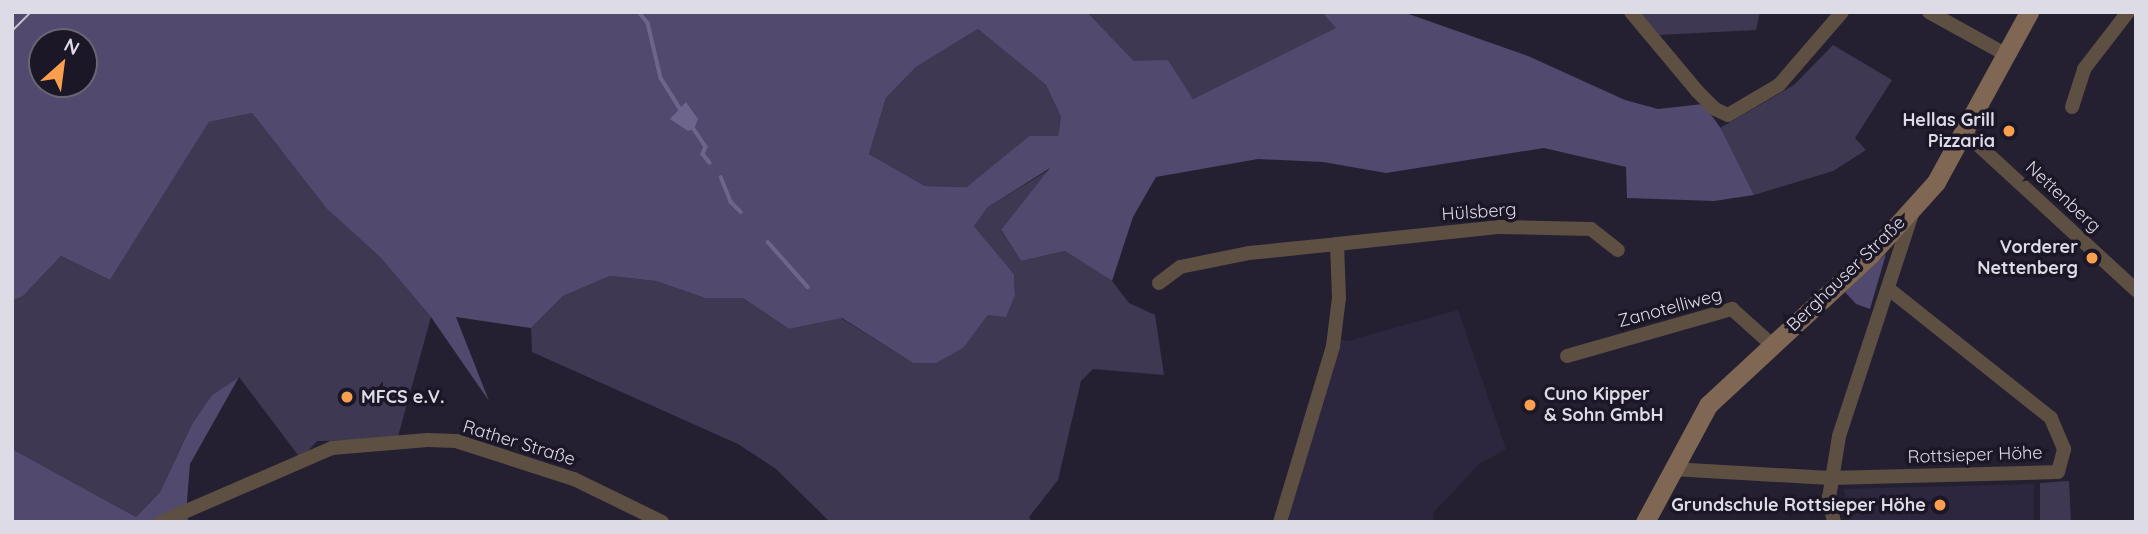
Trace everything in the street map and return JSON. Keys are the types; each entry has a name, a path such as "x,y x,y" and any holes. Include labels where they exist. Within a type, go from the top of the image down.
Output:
{"street":[{"path":"1631,12 1697,91 1728,115 1779,85 1842,12"},
{"path":"1929,12 2005,54"},
{"name":"Berghauser Straße","path":"1645,522 1708,405 1871,254 1944,171 2029,12"},
{"path":"2072,107 2088,62 2128,12"},
{"name":"Nettenberg","path":"1964,131 2136,290"},
{"path":"1835,522 1830,478 1839,436 1913,209"},
{"name":"Hülsberg","path":"1158,283 1181,267 1250,253 1500,228 1591,229 1618,250"},
{"path":"1280,522 1333,346 1339,298 1337,244"},
{"name":"Rottsieper Höhe","path":"1672,469 1830,478 2058,472 2063,460 2061,437 2051,418 1889,289"},
{"name":"Zanotelliweg","path":"1567,356 1732,309 1771,344"},
{"name":"Rather Straße","path":"161,522 332,448 428,440 456,441 574,479 663,522"}],"shaded area":[{"path":"12,12 1087,12 1134,61 1168,60 1193,99 1336,28 1322,12 1403,12 1528,56 1625,100 1658,109 1703,104 1720,127 1754,195 1714,201 1627,198 1626,167 1544,148 1386,173 1323,162 1258,159 1156,177 1133,217 1112,281 1065,251 1021,261 1001,230 1050,168 988,207 974,226 1014,274 1015,295 1006,317 988,315 963,348 936,363 913,363 842,318 789,329 743,298 705,298 656,281 610,276 563,296 531,328 456,317 489,401 431,317 380,257 327,209 252,113 209,122 110,280 61,256 23,296 12,301","holes":["978,29 1046,85 1061,117 1058,136 1029,136 967,187 925,186 869,154 886,98 916,67"]},
{"path":"1087,12 1322,12 1337,28 1193,99 1168,61 1134,61"},
{"path":"1639,12 1760,12 1756,30 1659,35"},
{"path":"978,29 1046,85 1061,117 1058,136 1029,136 968,187 925,186 869,154 886,98 916,67"},
{"path":"1833,45 1892,80 1855,138 1866,150 1833,171 1754,195 1720,128 1794,85"},
{"path":"686,102 698,119 694,129 688,131 670,119"},
{"path":"252,113 327,209 380,257 431,317 397,440 317,441 301,459 239,377 212,395 192,424 160,492 136,517 12,449 12,301 23,296 61,256 110,280 209,122"},
{"path":"1052,168 1001,231 1021,261 1065,251 1112,281 1129,303 1155,315 1164,375 1093,369 1081,381 1058,480 1029,517 1032,522 830,522 776,469 738,444 532,352 531,328 563,296 610,276 656,281 705,298 743,298 789,329 841,318 913,363 962,348 988,315 1015,295 1014,274 974,226 988,207"},
{"path":"1886,254 1870,309 1856,304 1845,292"},
{"path":"1458,310 1506,449 1479,464 1433,513 1433,522 1288,522 1338,339 1348,341"},
{"path":"239,377 190,464 186,513 189,522 12,522 12,449 136,517 160,492 192,424 212,395"},
{"path":"2069,481 2071,522 2040,522 2040,483"},
{"name":"Grundschule Rottsieper Höhe","path":"2034,484 2034,522 1849,522 1844,489"}],"waterway":[{"path":"639,12 648,23 661,78 682,111"},
{"path":"692,126 706,147 703,154 710,163"},
{"path":"721,177 731,202 741,212"},
{"path":"768,242 808,287"}],"tram line":[{"path":"12,31 31,12"}],"place":[{"name":"Hellas Grill Pizzaria","path":"2009,131"},
{"name":"Vorderer Nettenberg","path":"2092,258"},
{"name":"MFCS e.V.","path":"347,397"},
{"name":"Cuno Kipper & Sohn GmbH","path":"1530,405"},
{"name":"Grundschule Rottsieper Höhe","path":"1940,505"}]}
